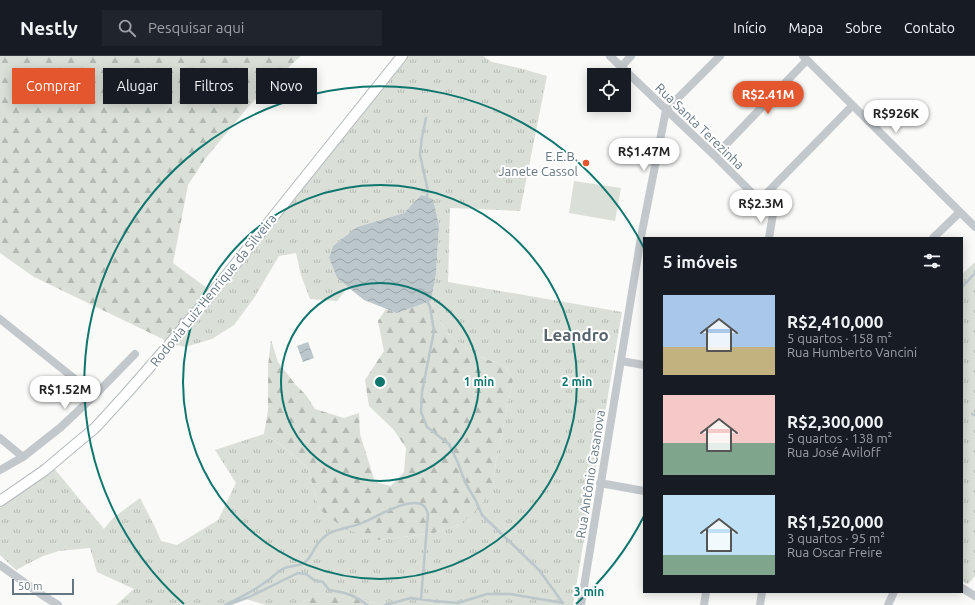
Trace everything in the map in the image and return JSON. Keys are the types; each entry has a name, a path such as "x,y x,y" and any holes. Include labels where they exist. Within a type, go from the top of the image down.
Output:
{"main road":[{"name":"Rodovia Luiz Henrique da Silveira","path":"0,501 45,470 95,428 127,393 218,285 402,56"}],"street":[{"name":"Rua Santa Terezinha","path":"610,56 715,156 773,214 769,237"},
{"path":"621,67 631,56"},
{"path":"666,110 720,56"},
{"path":"715,156 805,58 975,227"},
{"path":"760,200 852,106"},
{"name":"Rua Antônio Casanova","path":"643,237 666,110"},
{"path":"934,237 960,212"},
{"name":"Rua Antônio Casanova","path":"580,605 643,238"},
{"path":"0,319 95,395"},
{"path":"0,470 23,457 61,427 135,354"},
{"path":"621,362 643,365"},
{"path":"0,438 23,457"},
{"path":"600,483 643,491"},
{"path":"0,565 58,605"},
{"path":"963,589 975,596"},
{"path":"704,605 706,593"},
{"path":"760,605 762,593"},
{"path":"888,605 894,593"}],"green space":[{"path":"0,56 301,56 288,68 256,68 256,99 205,159 188,185 173,263 215,294 173,344 34,277 0,253"},
{"path":"407,56 483,56 492,62 547,76 520,211 450,208 448,282 622,312 573,605 382,605 361,599 317,593 299,605 266,605 239,597 224,605 116,605 134,589 97,572 90,548 59,551 43,556 16,570 0,555 0,508 53,467 104,529 113,518 140,498 161,541 177,545 218,520 236,483 215,450 264,434 284,447 308,468 319,509 379,540 434,533 459,525 493,486 496,461 513,380 505,366 478,356 450,336 435,314 431,301 436,274 439,227 421,195 404,213 357,227 333,246 329,258 337,278 348,287 337,301 310,299 301,275 296,253 279,256 254,298 234,325 212,339 185,347 173,344"},
{"path":"574,181 621,188 615,221 569,213"},
{"path":"975,262 975,576 968,584 963,582 963,273"},
{"path":"431,301 435,314 450,336 478,356 505,366 513,380 496,461 493,486 479,508 459,525 434,533 379,540 345,529 319,509 308,468 284,447 264,434 268,410 268,366 271,340 278,362 295,384 306,395 315,409 344,418 359,413 360,434 375,482 391,486 404,472 406,448 394,430 369,406 365,380 384,351 378,321 386,309 397,313"},
{"path":"317,593 361,599 382,605 299,605"}],"water":[{"path":"421,195 433,199 439,227 436,274 431,301 397,313 364,300 337,278 329,258 333,246 357,227 404,213"},
{"path":"308,342 314,358 303,362 297,346"}],"waterway":[{"path":"426,118 420,155 428,191 426,199"},
{"path":"963,286 975,273"},
{"path":"427,300 430,307 434,331 422,392 421,412 427,427 449,444 465,482 482,515 539,570 563,603"},
{"path":"225,605 257,588 284,568 306,562 319,542 330,533 360,524 394,508 411,503 418,503 424,506 428,514 421,599"},
{"path":"228,605 249,597 298,573 306,574 314,580 323,582 329,590 349,594 367,605"},
{"path":"385,605 411,598 458,603 487,594 510,594 563,603"}],"place":[{"name":"E.E.B. Janete Cassol","path":"586,163"}],"district":[{"name":"Leandro","path":"576,335"}]}
